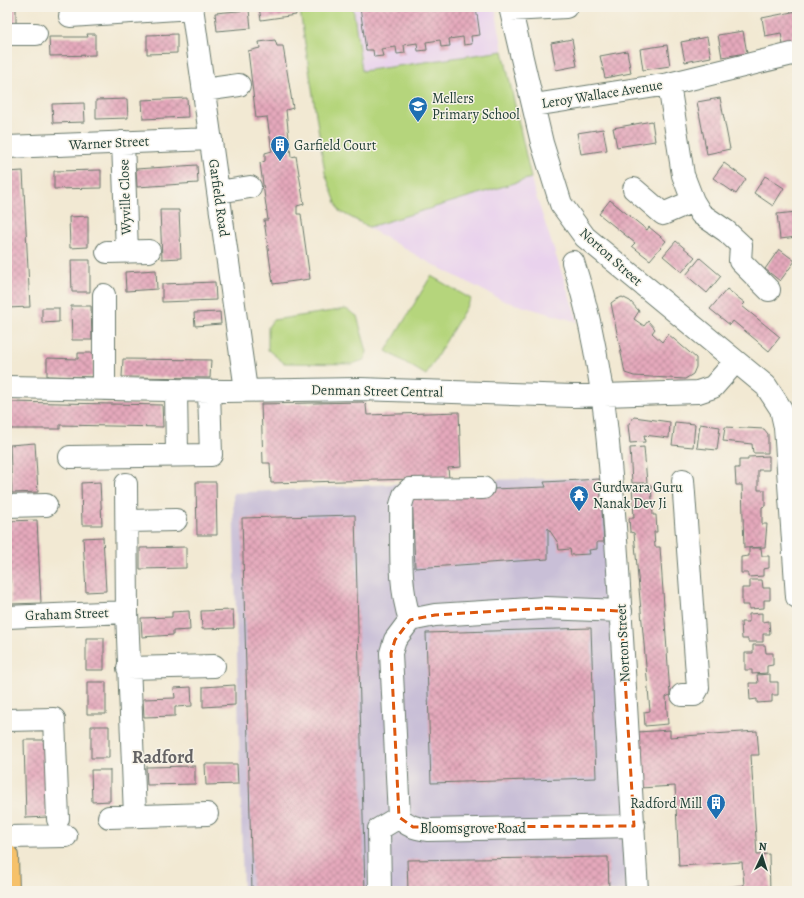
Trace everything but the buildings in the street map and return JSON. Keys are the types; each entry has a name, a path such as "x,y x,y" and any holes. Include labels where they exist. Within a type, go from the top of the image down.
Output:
{"main road":[{"path":"7,856 8,891"}],"street":[{"path":"510,8 566,7"},
{"path":"70,16 97,10 192,8"},
{"name":"Garfield Road","path":"192,8 246,390"},
{"name":"Norton Street","path":"510,8 542,143 561,204 585,237 766,386 781,408 785,434 797,597"},
{"path":"7,34 36,34"},
{"name":"Leroy Wallace Avenue","path":"534,105 767,67 792,54"},
{"name":"Leroy Wallace Avenue","path":"669,84 683,175 693,201 701,214 734,232 740,261 768,290"},
{"path":"204,90 239,85"},
{"name":"Warner Street","path":"7,147 211,139"},
{"name":"Wyville Close","path":"123,142 117,252 149,252"},
{"path":"218,192 250,186"},
{"path":"634,189 663,214 693,201"},
{"name":"Norton Street","path":"573,262 582,290 592,334 611,459 637,891"},
{"path":"104,389 110,307"},
{"name":"Denman Street Central","path":"7,388 209,391 359,389 602,396 698,392 713,387 735,362"},
{"path":"176,390 177,454"},
{"path":"70,458 177,454 211,455 209,391"},
{"path":"682,695 694,695 698,688 683,480"},
{"name":"Graham Street","path":"126,484 128,668 135,816"},
{"path":"410,620 405,605 403,583 401,505 404,495 410,489 484,488"},
{"path":"7,506 46,504"},
{"path":"127,521 176,520"},
{"path":"380,891 379,829 398,817 391,653 395,640 410,620 435,615 545,608 621,611"},
{"name":"Graham Street","path":"7,617 127,612"},
{"path":"128,668 203,662"},
{"path":"7,720 54,719 62,827 7,836"},
{"path":"109,818 207,814"},
{"name":"Bloomsgrove Road","path":"398,817 405,824 427,830 634,826"}],"highlighted area":[{"path":"545,608 621,611 634,826 413,827 399,817 391,653 395,640 410,620 435,615"}],"shaded area":[{"name":"Mellers Primary School","path":"299,7 495,7 507,73 533,187 578,322 504,301 430,263 339,211 325,173"},
{"path":"607,478 632,891 243,891 233,493 459,480"}],"green space":[{"path":"334,7 353,7 362,71 503,51 531,178 369,227 339,211 325,173 300,11"},
{"path":"431,276 471,299 426,375 386,351"},
{"path":"346,309 357,316 367,352 364,360 352,364 284,363 268,350 268,327 273,320"}],"place":[{"name":"Mellers Primary School","path":"418,123"},
{"name":"Garfield Court","path":"280,162"},
{"name":"Gurdwara Guru Nanak Dev Ji","path":"579,512"},
{"name":"Radford Mill","path":"716,820"}],"district":[{"name":"Radford","path":"163,757"}]}
